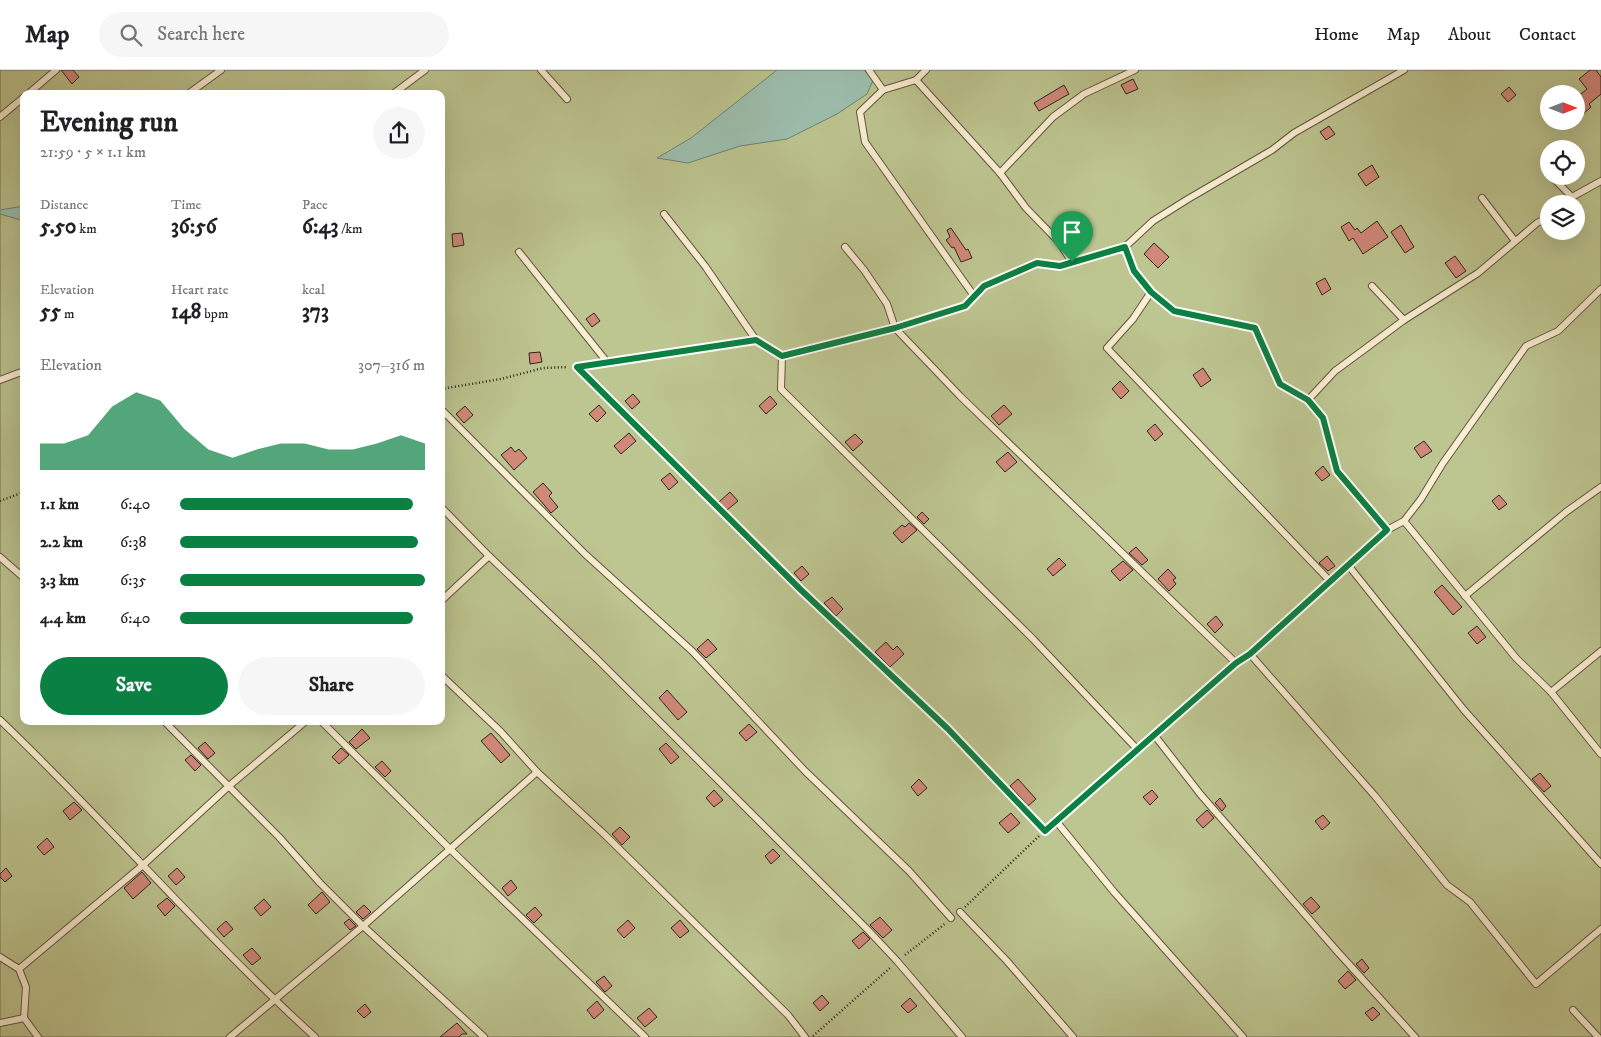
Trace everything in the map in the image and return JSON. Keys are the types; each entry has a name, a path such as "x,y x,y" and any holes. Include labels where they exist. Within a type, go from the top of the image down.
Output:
{"lane":[{"path":"33,90 56,70"},
{"path":"193,90 220,70"},
{"path":"398,90 425,70"},
{"path":"541,70 567,99"},
{"path":"869,70 882,90"},
{"path":"926,70 916,80 882,90 860,112 865,142 974,296"},
{"path":"1000,173 1053,117 1084,94 1135,70"},
{"path":"1404,70 1294,133 1272,150 1154,221 1125,247 1134,271 1151,292 1174,311 1255,328 1280,384 1308,400 1323,418 1337,471 1387,530 1404,521 1421,499 1443,463 1526,346 1558,331 1601,289"},
{"path":"916,80 1000,173 1026,208 1059,242 1072,262"},
{"path":"0,117 20,100"},
{"path":"1576,195 1601,181"},
{"path":"1560,185 1570,195"},
{"path":"1482,198 1515,242"},
{"path":"664,214 705,266 756,340"},
{"path":"1308,400 1335,371 1404,320 1478,274 1540,222"},
{"path":"844,247 864,270 887,304 895,328 960,396 1236,663"},
{"path":"519,252 607,362"},
{"path":"1372,286 1404,320"},
{"path":"1151,292 1133,319 1107,348 1330,581"},
{"path":"782,356 781,389 1033,639 1138,750"},
{"path":"577,367 801,590 948,729 1045,831"},
{"path":"0,380 20,372"},
{"path":"445,413 585,554 692,651 805,771 909,871 951,918"},
{"path":"1465,596 1566,512 1601,487"},
{"path":"445,511 489,556 597,659 897,961 962,1037"},
{"path":"1404,521 1516,658 1551,692 1601,754"},
{"path":"445,597 489,556"},
{"path":"0,557 20,574"},
{"path":"1348,565 1464,710 1601,864"},
{"path":"1551,692 1601,651"},
{"path":"1250,654 1375,796 1447,885 1470,902 1536,984 1601,929"},
{"path":"445,679 501,732 537,772 605,835 788,1015 804,1037"},
{"path":"0,720 48,766 274,999 315,1037"},
{"path":"168,725 279,837 320,883 363,926 484,1037"},
{"path":"18,969 143,865 229,786 301,725"},
{"path":"325,725 450,849 646,1037"},
{"path":"1154,736 1201,795 1336,950 1415,1037"},
{"path":"230,1037 363,926 537,772"},
{"path":"1056,821 1114,892 1243,1037"},
{"path":"960,912 1006,960 1073,1037"},
{"path":"0,956 18,969 26,987 24,1018 38,1037"},
{"path":"1573,1010 1598,1037"},
{"path":"0,1023 24,1018"}],"path":[{"path":"607,362 756,340 782,356 895,328 965,306 984,286 1037,263 1060,266 1125,247"},
{"path":"445,388 501,379 543,368 577,367"},
{"path":"0,501 20,494"},
{"path":"1348,565 1387,530"},
{"path":"1250,654 1330,581"},
{"path":"1154,736 1236,663"},
{"path":"1056,821 1138,750"},
{"path":"960,912 1045,831"},
{"path":"812,1037 897,961 951,918"}],"green space":[{"path":"0,70 1601,70 1601,1037 0,1037"}],"shaded area":[{"path":"777,70 864,70 874,78 867,94 837,114 787,139 740,146 688,163 657,158 691,138"},
{"path":"20,207 20,220 0,214 0,210"}],"building":[{"path":"61,70 73,70 79,77 72,84"},
{"path":"1590,70 1596,70 1601,77 1601,94 1589,104 1591,107 1585,112 1585,91 1587,89 1579,79"},
{"path":"1133,79 1138,89 1126,94 1121,85"},
{"path":"1064,85 1069,94 1039,111 1034,103"},
{"path":"1509,87 1516,95 1508,102 1501,94"},
{"path":"1329,126 1335,134 1326,140 1320,132"},
{"path":"1372,165 1379,177 1366,186 1358,174"},
{"path":"1377,221 1388,237 1363,254 1353,238 1349,241 1341,227 1349,222 1355,230 1357,228 1361,233"},
{"path":"1401,225 1414,247 1405,253 1391,232"},
{"path":"951,228 966,250 968,249 972,258 961,262 954,247 952,248 946,240 950,237 947,230"},
{"path":"462,233 464,245 453,247 452,234"},
{"path":"1154,243 1169,257 1158,268 1144,254"},
{"path":"1455,256 1466,271 1456,278 1445,263"},
{"path":"1325,278 1331,289 1322,295 1316,283"},
{"path":"594,313 600,321 592,327 586,319"},
{"path":"540,352 542,362 530,364 529,353"},
{"path":"1203,368 1211,380 1201,387 1193,375"},
{"path":"1120,381 1129,391 1121,399 1112,389"},
{"path":"633,394 640,402 632,409 625,401"},
{"path":"770,396 777,404 766,414 759,406"},
{"path":"599,405 606,413 597,422 589,414"},
{"path":"1004,405 1012,414 999,425 991,416"},
{"path":"465,406 473,415 464,423 456,414"},
{"path":"1155,424 1163,434 1155,441 1147,431"},
{"path":"629,433 636,441 621,454 614,446"},
{"path":"855,434 863,442 853,451 845,442"},
{"path":"1424,441 1432,451 1421,458 1414,448"},
{"path":"511,447 515,452 519,449 527,458 514,470 501,455"},
{"path":"1008,452 1017,462 1005,472 996,462"},
{"path":"1323,466 1330,475 1322,481 1315,473"},
{"path":"670,473 678,482 669,490 661,480"},
{"path":"543,483 552,493 549,496 558,507 551,513 533,492"},
{"path":"730,492 738,501 727,510 719,502"},
{"path":"1499,495 1507,504 1499,510 1492,501"},
{"path":"922,512 929,519 924,524 917,517"},
{"path":"909,523 917,530 902,543 893,533 902,525 905,527"},
{"path":"1136,547 1148,560 1142,565 1129,553"},
{"path":"1327,556 1335,566 1328,571 1319,563"},
{"path":"1059,558 1066,565 1053,576 1047,569"},
{"path":"1123,561 1133,570 1120,581 1111,571"},
{"path":"802,566 809,574 801,581 794,573"},
{"path":"1168,569 1176,578 1173,580 1176,584 1169,591 1158,579"},
{"path":"1442,585 1462,607 1453,615 1434,592"},
{"path":"832,597 843,609 836,616 824,603"},
{"path":"1216,616 1223,625 1215,633 1207,624"},
{"path":"1477,626 1486,637 1477,644 1468,633"},
{"path":"708,639 717,649 706,658 697,649"},
{"path":"886,642 893,650 897,646 904,654 890,667 875,652"},
{"path":"667,690 687,712 678,720 659,698"},
{"path":"749,724 757,732 746,741 739,733"},
{"path":"362,729 370,738 356,749 349,742"},
{"path":"491,733 510,755 501,763 481,741"},
{"path":"205,742 215,753 208,759 198,748"},
{"path":"666,743 679,757 671,764 659,749"},
{"path":"341,748 349,755 339,764 332,757"},
{"path":"191,755 201,765 195,771 185,760"},
{"path":"382,761 391,771 385,777 375,767"},
{"path":"1540,773 1551,786 1544,792 1532,779"},
{"path":"919,779 927,788 918,796 911,787"},
{"path":"1018,779 1036,799 1028,806 1010,786"},
{"path":"714,790 723,800 714,807 706,798"},
{"path":"1152,790 1158,797 1150,805 1143,797"},
{"path":"1220,798 1226,806 1222,811 1215,803"},
{"path":"74,802 82,810 70,820 63,811"},
{"path":"1207,810 1214,818 1203,828 1196,820"},
{"path":"1011,813 1020,823 1008,833 999,823"},
{"path":"1323,815 1330,823 1322,830 1315,821"},
{"path":"620,827 630,837 622,845 612,834"},
{"path":"47,838 54,847 44,855 37,847"},
{"path":"773,849 780,856 771,864 765,856"},
{"path":"6,868 12,876 5,882 0,877 0,874"},
{"path":"177,868 185,877 176,885 168,876"},
{"path":"142,872 151,883 133,899 124,888"},
{"path":"511,880 517,888 508,896 502,888"},
{"path":"322,892 330,902 316,914 308,905"},
{"path":"1311,897 1320,907 1312,914 1303,904"},
{"path":"167,898 175,906 165,916 157,906"},
{"path":"264,899 271,907 261,916 254,908"},
{"path":"364,905 371,912 363,919 356,912"},
{"path":"535,907 542,915 534,923 526,915"},
{"path":"880,917 892,930 883,938 870,925"},
{"path":"349,919 356,926 350,930 344,923"},
{"path":"628,920 635,928 624,938 617,930"},
{"path":"680,920 689,931 680,938 671,928"},
{"path":"226,921 233,929 224,937 217,929"},
{"path":"863,932 870,939 859,949 852,941"},
{"path":"252,948 261,958 252,965 243,955"},
{"path":"1362,959 1369,968 1364,973 1356,964"},
{"path":"1348,971 1356,980 1345,989 1338,981"},
{"path":"604,976 612,986 605,992 596,982"},
{"path":"822,995 829,1003 820,1011 813,1003"},
{"path":"910,998 917,1006 908,1013 901,1006"},
{"path":"597,1001 604,1010 594,1019 587,1010"},
{"path":"365,1004 371,1012 364,1018 357,1011"},
{"path":"1373,1007 1380,1014 1372,1021 1365,1013"},
{"path":"649,1008 657,1017 645,1027 637,1018"},
{"path":"457,1023 467,1034 462,1034 459,1037 440,1037"}],"route":[{"path":"1125,247 1134,271 1151,292 1174,311 1255,328 1280,384 1308,400 1323,418 1337,471 1387,530 1250,654 1236,663 1045,831 948,729 801,590 577,367 756,340 782,356 895,328 965,306 984,286 1037,263 1060,266 1072,262 1125,247"}]}
